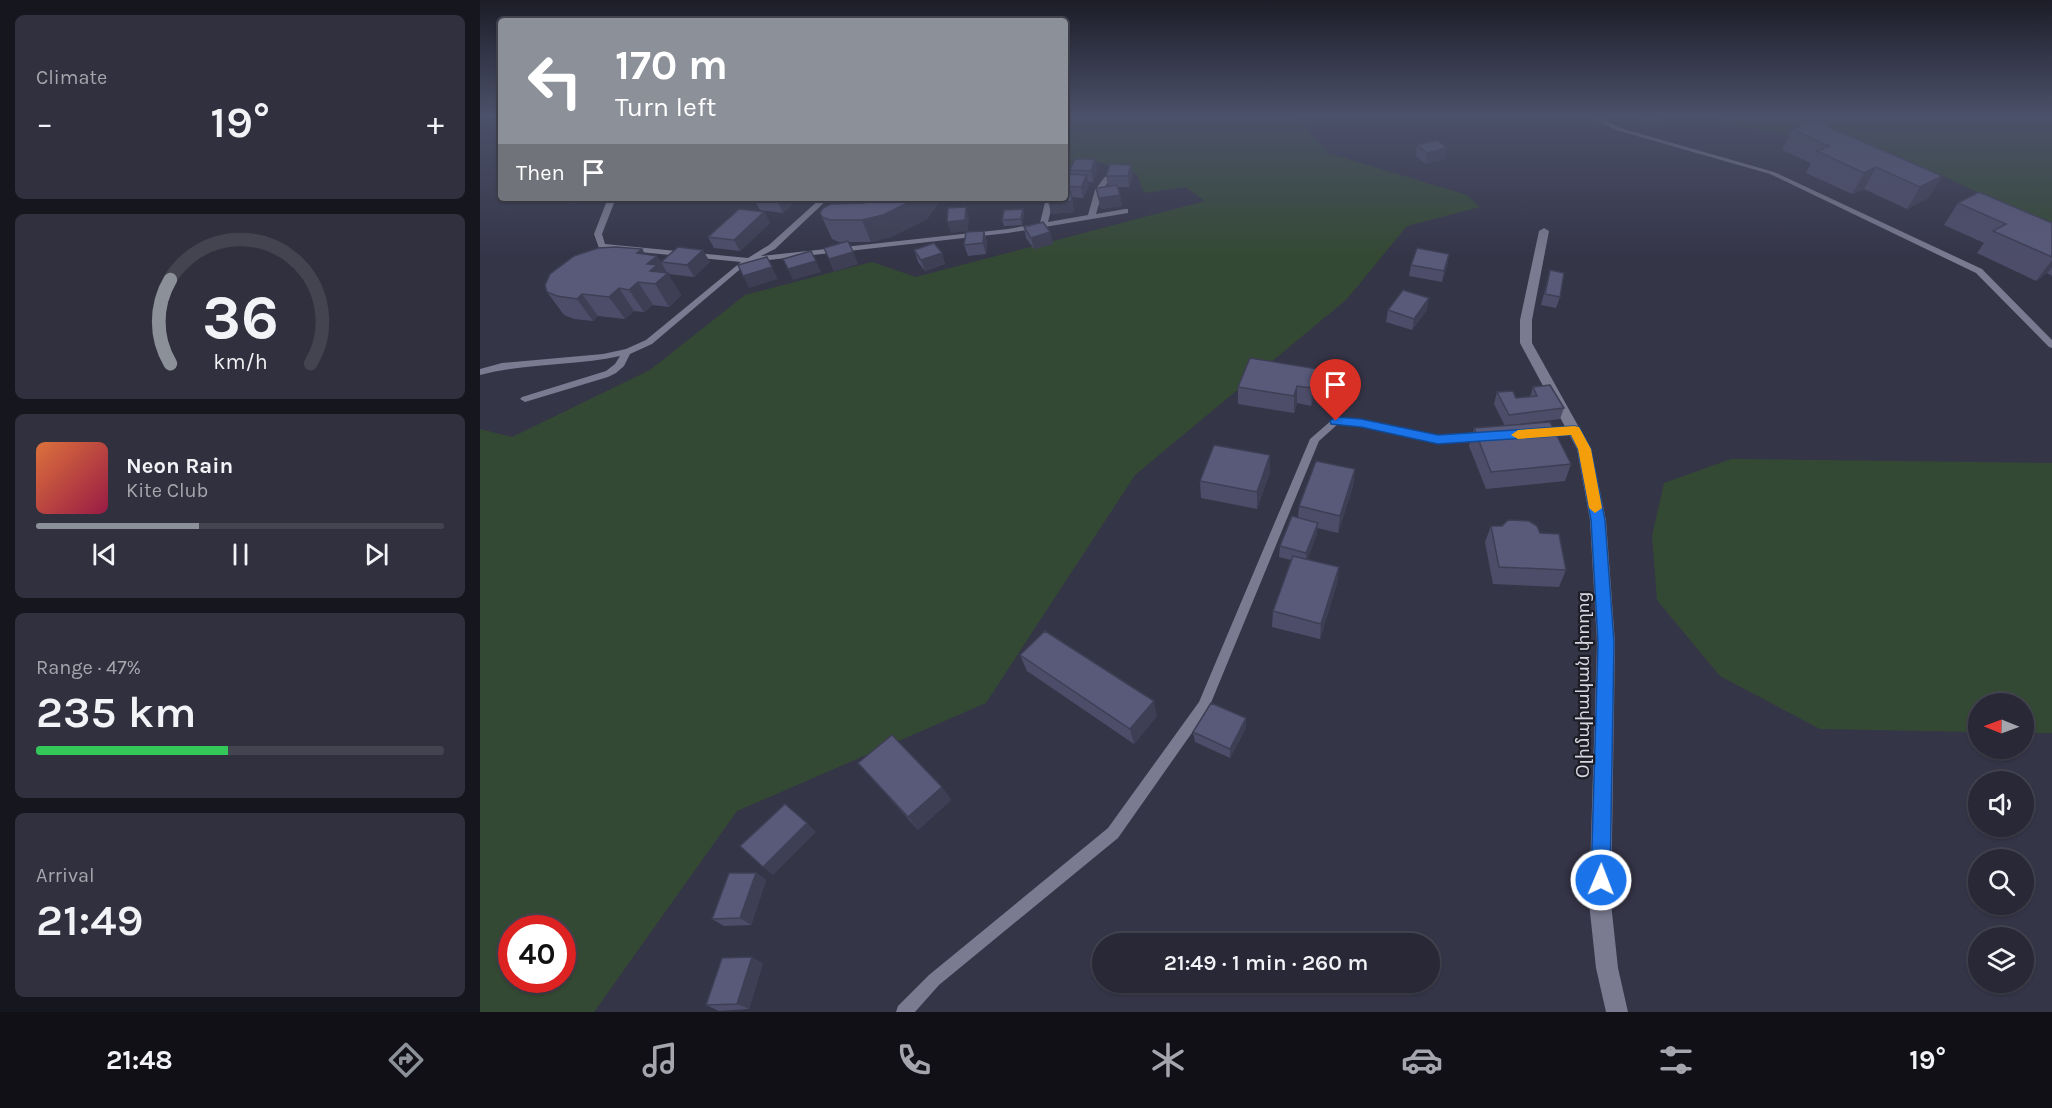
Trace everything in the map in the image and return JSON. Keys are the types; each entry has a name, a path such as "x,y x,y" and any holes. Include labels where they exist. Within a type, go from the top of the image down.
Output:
{"street":[{"name":"Օլիմպիական փողոց","path":"1544,231 1526,320 1526,343 1584,449 1598,520 1606,643 1600,903 1607,968 1617,1012"}],"lane":[{"path":"1734,162 1772,173 1979,271 2052,345"},
{"path":"1091,217 1099,190 1109,175"},
{"path":"611,201 598,234 602,246 749,260 1043,226 1125,211"},
{"path":"480,372 502,366 603,357 626,352 649,342 735,269 772,248 822,201"},
{"path":"1043,226 1049,201"},
{"path":"525,399 616,370 624,361 626,352"},
{"path":"904,1012 934,980 1113,832 1204,706 1315,439 1336,421 1361,423 1438,440 1499,436"},
{"path":"1531,434 1574,430"}],"green space":[{"path":"1068,162 1087,162 1068,165"},
{"path":"1098,162 1359,162 1467,195 1480,207 1407,226 1347,299 1135,475 986,703 737,811 594,1012 480,1012 480,429 512,437 650,370 745,295 872,262 916,277 1205,201 1185,187 1144,193 1137,174"},
{"path":"1912,162 2052,162 2052,226"},
{"path":"1731,459 2052,463 2052,733 2034,733 2034,693 1968,693 1968,732 1820,729 1720,676 1657,600 1652,536 1664,483"}],"building":[{"path":"1074,162 1094,162 1091,171 1070,170"},
{"path":"1841,162 1910,162 1942,176 1920,187 1876,167 1864,173"},
{"path":"1110,164 1131,165 1128,176 1106,176"},
{"path":"1068,174 1087,175 1081,187 1068,186"},
{"path":"1117,185 1120,195 1099,198 1096,188"},
{"path":"1068,192 1071,192 1072,201 1049,203 1049,201 1068,201"},
{"path":"1979,192 2052,223 2052,257 1993,231 2006,224 1958,203"},
{"path":"862,201 912,201 883,215 862,220 830,220 822,217 820,213 823,208 831,204 864,203"},
{"path":"966,207 965,220 947,222 948,208"},
{"path":"739,209 764,212 734,240 708,237"},
{"path":"1023,209 1021,219 1002,220 1004,210"},
{"path":"1043,222 1050,232 1031,238 1024,227"},
{"path":"984,231 983,243 964,245 966,232"},
{"path":"848,241 853,252 829,259 824,248"},
{"path":"934,243 942,253 921,260 914,250"},
{"path":"678,247 703,250 687,265 661,262"},
{"path":"598,248 642,249 637,253 657,256 647,264 657,265 650,271 668,273 655,284 638,282 629,290 619,288 609,297 582,294 577,299 547,292 545,285 550,274 574,256"},
{"path":"1417,248 1449,254 1444,271 1411,265"},
{"path":"811,251 816,261 788,269 783,259"},
{"path":"767,257 772,267 743,276 738,265"},
{"path":"1550,270 1564,273 1560,297 1545,294"},
{"path":"1403,290 1429,298 1414,319 1388,310"},
{"path":"1250,358 1318,369 1312,388 1297,386 1294,396 1238,387"},
{"path":"1550,385 1564,408 1509,415 1497,392 1513,391 1516,398 1537,396 1533,387"},
{"path":"1550,422 1571,464 1491,472 1474,428"},
{"path":"1214,445 1270,455 1257,492 1200,481"},
{"path":"1316,461 1355,469 1340,516 1299,506"},
{"path":"1292,516 1318,523 1306,553 1280,546"},
{"path":"1508,520 1529,521 1537,526 1540,533 1559,534 1566,570 1499,567 1491,526 1502,526"},
{"path":"1293,556 1339,567 1321,624 1273,611"},
{"path":"1045,631 1154,701 1130,729 1020,655"},
{"path":"1211,703 1246,718 1230,749 1193,732"},
{"path":"892,735 942,787 908,817 858,763"},
{"path":"785,804 807,823 763,867 740,846"},
{"path":"729,873 756,873 740,918 712,919"},
{"path":"752,957 737,1004 706,1005 722,958"}],"slow traffic":[{"path":"1518,435 1574,430 1584,449 1595,508"}],"route":[{"path":"1336,421 1361,423 1438,440 1574,430 1584,449 1598,520 1606,643 1601,880"}]}
